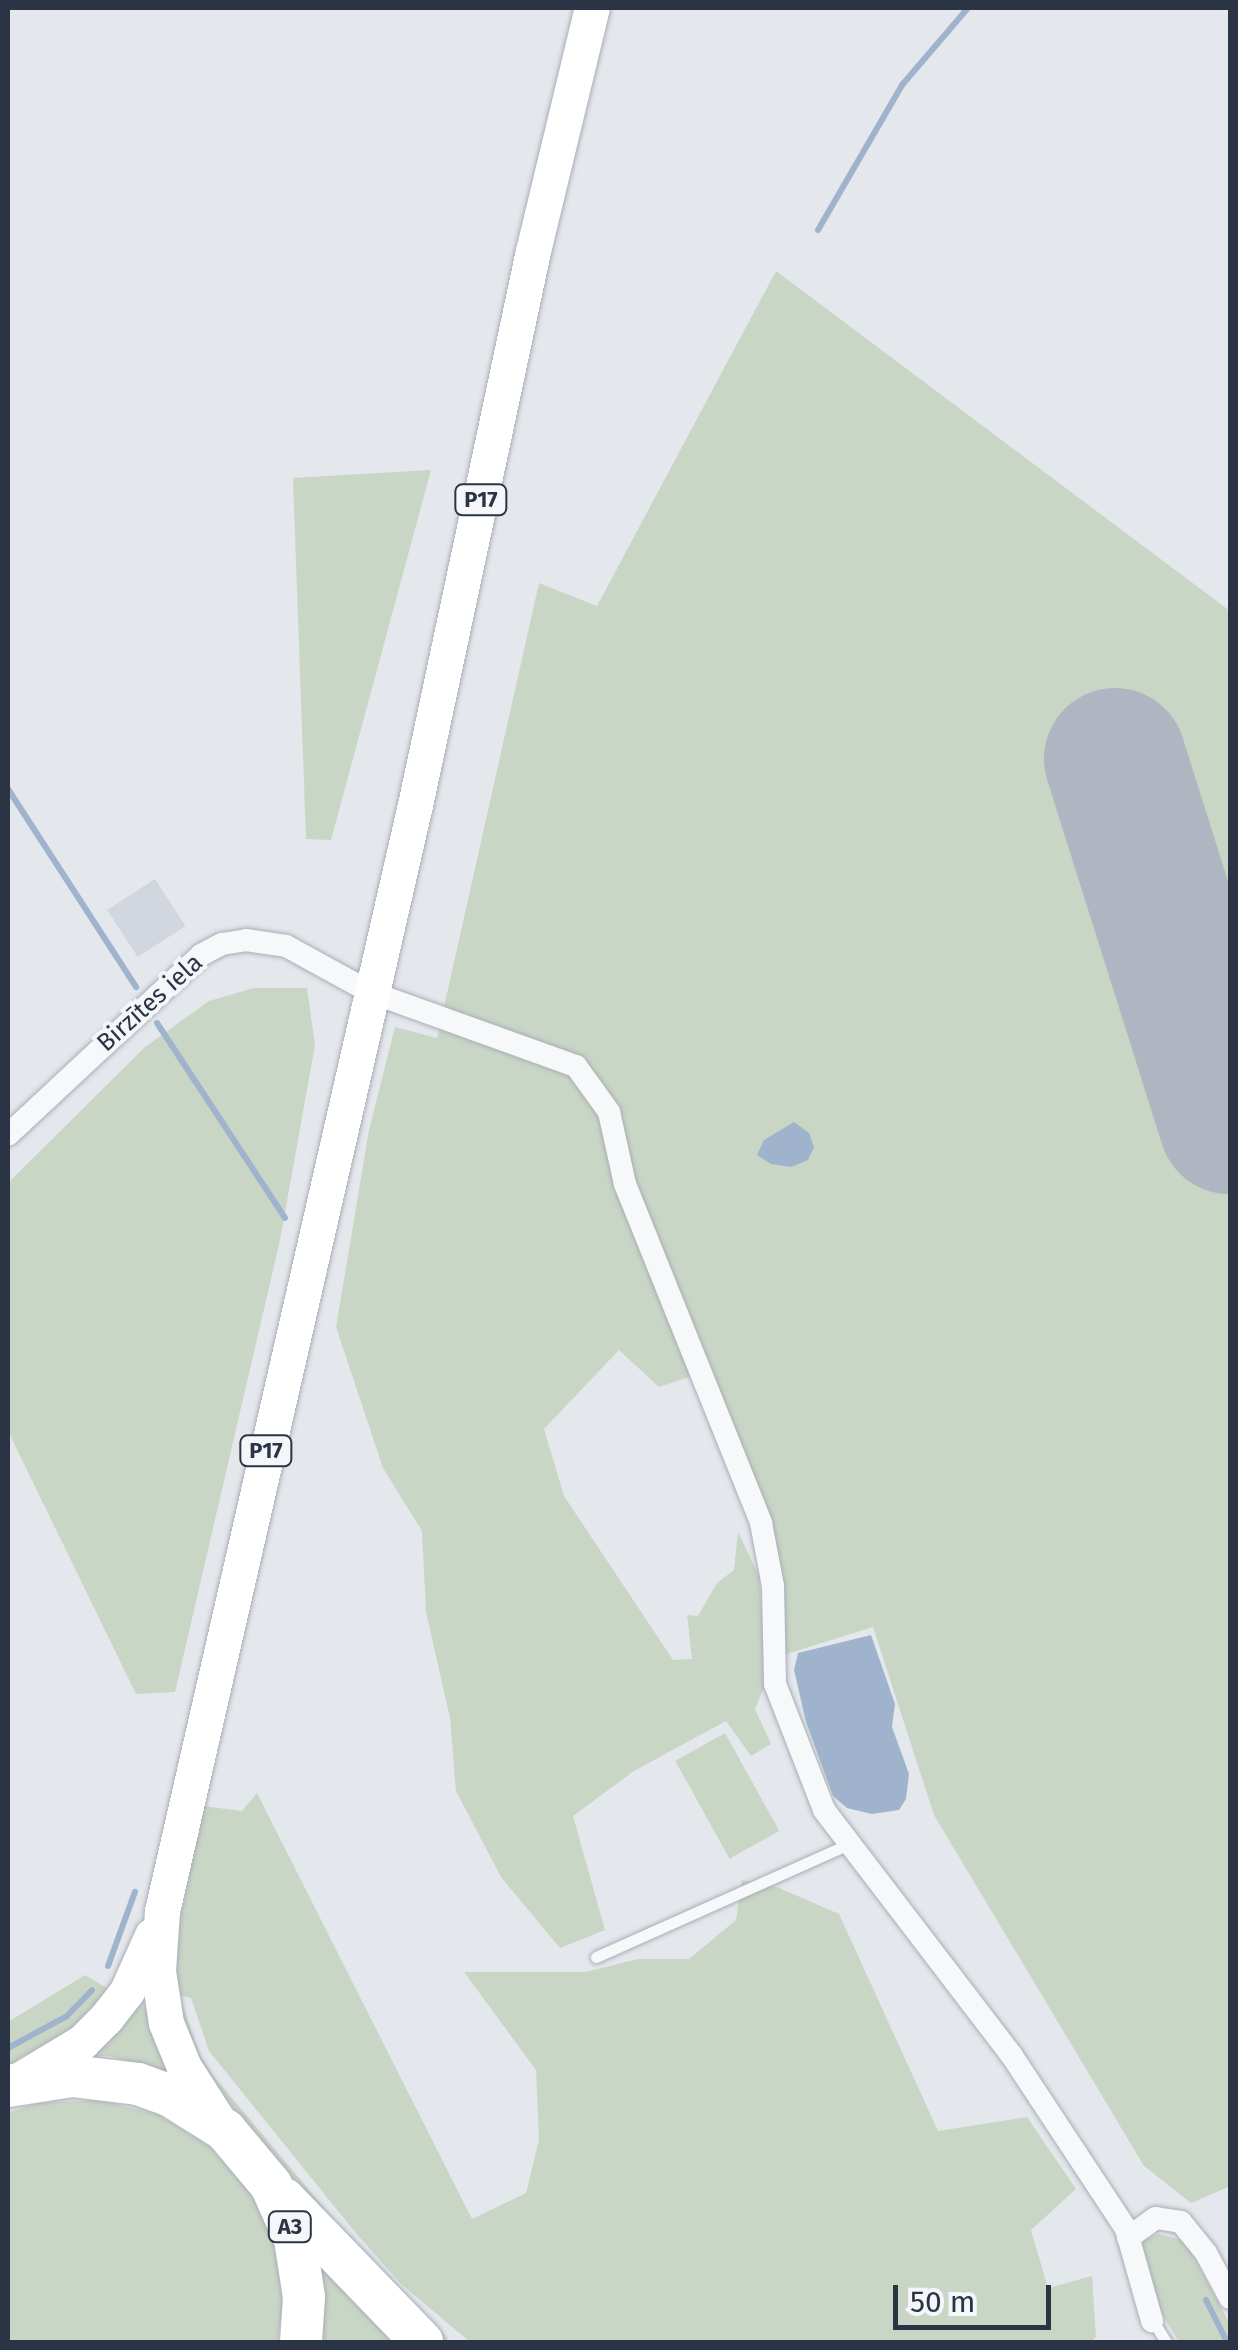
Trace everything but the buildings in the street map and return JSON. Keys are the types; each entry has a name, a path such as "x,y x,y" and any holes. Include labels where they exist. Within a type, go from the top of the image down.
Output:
{"highway":[{"name":"A3","path":"8,2086 72,2076 138,2084 169,2096 224,2130 271,2185 422,2342"},
{"name":"A3","path":"271,2185 290,2225 302,2268 300,2342"}],"main road":[{"name":"P17","path":"224,2130 184,2067 166,2023 158,1971 162,1911 533,251 592,8"},
{"name":"P17","path":"8,2086 82,2042 106,2018 138,1969 162,1911"}],"street":[{"name":"Birzītes iela","path":"8,1136 201,955 222,944 246,940 286,946 370,992 576,1066 609,1112 624,1184 761,1523 773,1586 776,1684 824,1810 1012,2056 1128,2238 1152,2320"},
{"path":"1128,2238 1156,2218 1181,2222 1206,2253 1230,2298"}],"lane":[{"path":"596,1956 850,1844"},
{"path":"1152,2320 1166,2342"}],"shaded area":[{"path":"155,879 185,926 138,957 107,910"}],"green space":[{"path":"776,271 1230,611 1230,2186 1191,2203 1144,2166 934,1815 873,1627 780,1656 776,1543 710,1381 695,1375 659,1387 619,1350 544,1429 564,1496 673,1660 692,1659 687,1615 698,1616 717,1583 734,1570 738,1532 759,1576 767,1680 755,1709 771,1744 751,1756 726,1721 634,1771 573,1816 605,1930 560,1948 501,1877 456,1791 450,1718 426,1612 422,1531 383,1468 336,1327 369,1130 395,1027 437,1038 539,583 597,606"},
{"path":"431,470 331,840 306,839 293,478"},
{"path":"254,988 307,988 315,1045 280,1240 175,1692 136,1694 8,1431 8,1183 145,1047 209,1001"},
{"path":"725,1733 779,1831 729,1859 675,1761"},
{"path":"257,1793 472,2219 526,2193 539,2140 536,2070 464,1972 586,1972 638,1959 689,1959 736,1920 742,1880 777,1887 839,1914 938,2131 1027,2117 1076,2189 1031,2230 1048,2288 1092,2276 1096,2337 1091,2342 470,2342 400,2283 355,2232 209,2051 191,1998 174,1994 172,1962 203,1806 242,1811"},
{"path":"85,1975 110,1990 79,2025 8,2065 8,2022"},
{"path":"133,2004 150,2008 171,2075 110,2056 86,2056"},
{"path":"177,2004 183,2006 200,2055 215,2078 367,2259 448,2338 445,2342 369,2268 232,2107 191,2045"},
{"path":"98,2100 157,2114 209,2146 250,2191 275,2246 283,2306 277,2342 8,2342 8,2113 37,2103"},
{"path":"1158,2234 1185,2241 1230,2324 1230,2342 1179,2342 1151,2295 1137,2253 1145,2240"},
{"path":"322,2265 403,2342 320,2342"}],"water":[{"path":"794,1122 809,1133 814,1147 808,1160 791,1167 771,1164 757,1155 764,1140"},
{"path":"871,1635 895,1704 892,1727 909,1774 906,1799 899,1810 872,1814 847,1808 833,1796 806,1722 794,1670 798,1653"}],"waterway":[{"path":"818,230 902,85 968,8"},
{"path":"8,789 136,987"},
{"path":"157,1023 285,1218"},
{"path":"108,1966 135,1892"},
{"path":"8,2048 67,2016 92,1990"},
{"path":"1206,2300 1227,2342"}],"runway":[{"path":"1115,759 1230,1123"}]}
